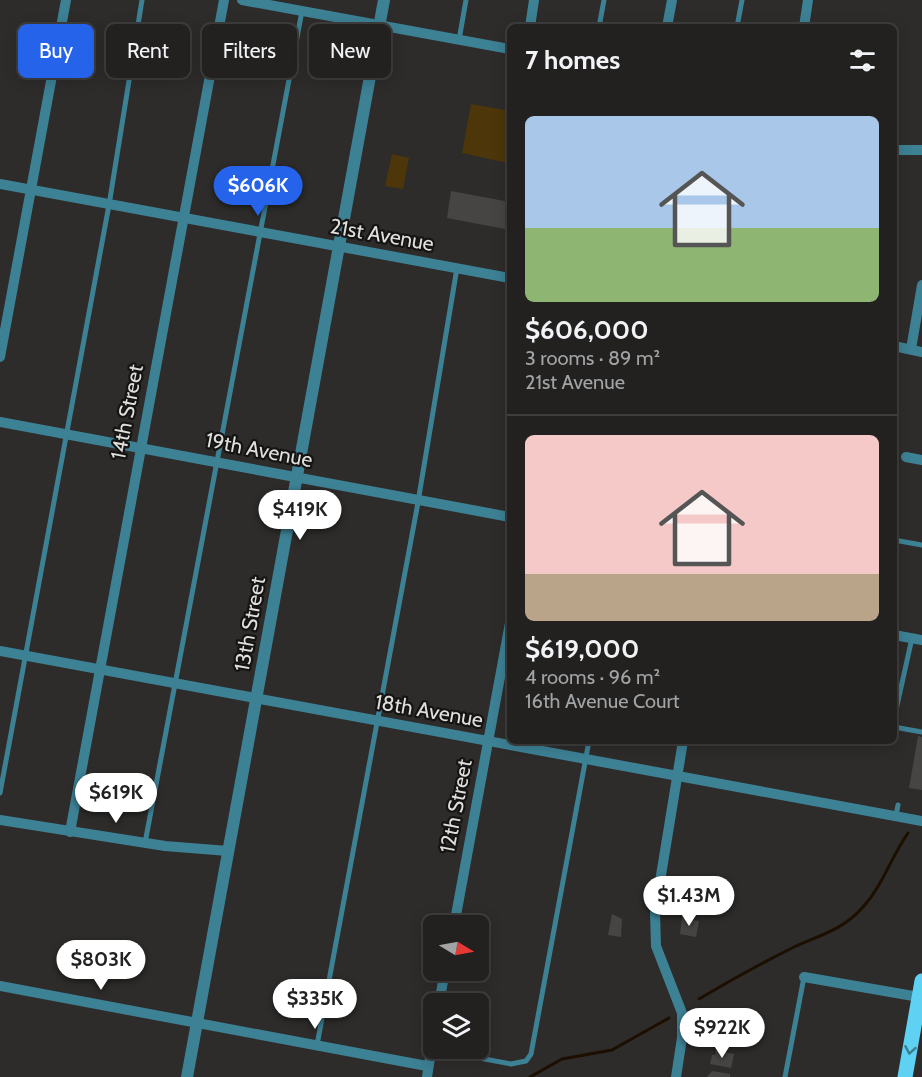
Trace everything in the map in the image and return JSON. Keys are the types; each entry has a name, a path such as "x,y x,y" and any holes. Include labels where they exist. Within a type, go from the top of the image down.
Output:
{"main road":[{"path":"905,1077 922,981"}],"street":[{"path":"0,357 66,0"},
{"name":"14th Street","path":"70,832 224,0"},
{"path":"242,0 374,24"},
{"name":"13th Street","path":"380,24 384,0"},
{"path":"530,24 534,0"},
{"path":"668,24 672,0"},
{"path":"804,24 808,0"},
{"path":"391,27 507,48"},
{"name":"13th Street","path":"187,1077 370,78"},
{"path":"897,150 922,150"},
{"name":"21st Avenue","path":"0,184 109,205 184,216 507,277"},
{"path":"897,347 916,350 922,285"},
{"name":"19th Avenue","path":"0,422 507,516"},
{"path":"906,457 922,460"},
{"path":"897,636 917,639"},
{"name":"12th Street","path":"455,915 507,639"},
{"name":"18th Avenue","path":"0,651 677,776 897,811 922,821"},
{"path":"676,1077 682,1038 682,1012 656,946 655,912 682,744"},
{"path":"0,820 145,843 228,851"},
{"path":"804,977 919,998"},
{"path":"0,986 317,1045 427,1071"}],"lane":[{"path":"0,793 109,205 142,0"},
{"path":"459,40 466,0"},
{"path":"600,24 604,0"},
{"path":"738,24 742,0"},
{"path":"145,843 177,684 302,11"},
{"path":"317,1045 418,500 457,268"},
{"path":"897,541 922,545"},
{"path":"897,709 917,639"},
{"path":"897,728 922,732"},
{"path":"485,1059 512,1064 526,1061 531,1054 588,744"},
{"path":"785,1077 804,977"}],"shaded area":[{"path":"471,104 507,110 507,163 462,153"},
{"path":"392,154 409,158 403,189 385,186"}],"building":[{"path":"451,191 507,201 507,229 447,218"},
{"path":"918,736 922,737 922,790 909,788"},
{"path":"696,893 703,894 703,906 708,907 707,915 684,910 685,900 689,901 690,895 696,896"},
{"path":"712,898 724,900 722,915 709,913"},
{"path":"612,914 622,919 621,937 608,935"},
{"path":"682,918 699,921 696,937 680,934"},
{"path":"716,1050 734,1054 731,1068 710,1064"},
{"path":"712,1071 730,1074 730,1077 707,1077"}],"waterway":[{"path":"699,999 768,960 847,922 870,898 908,833"},
{"path":"530,1077 562,1059 612,1050 669,1018"}]}
